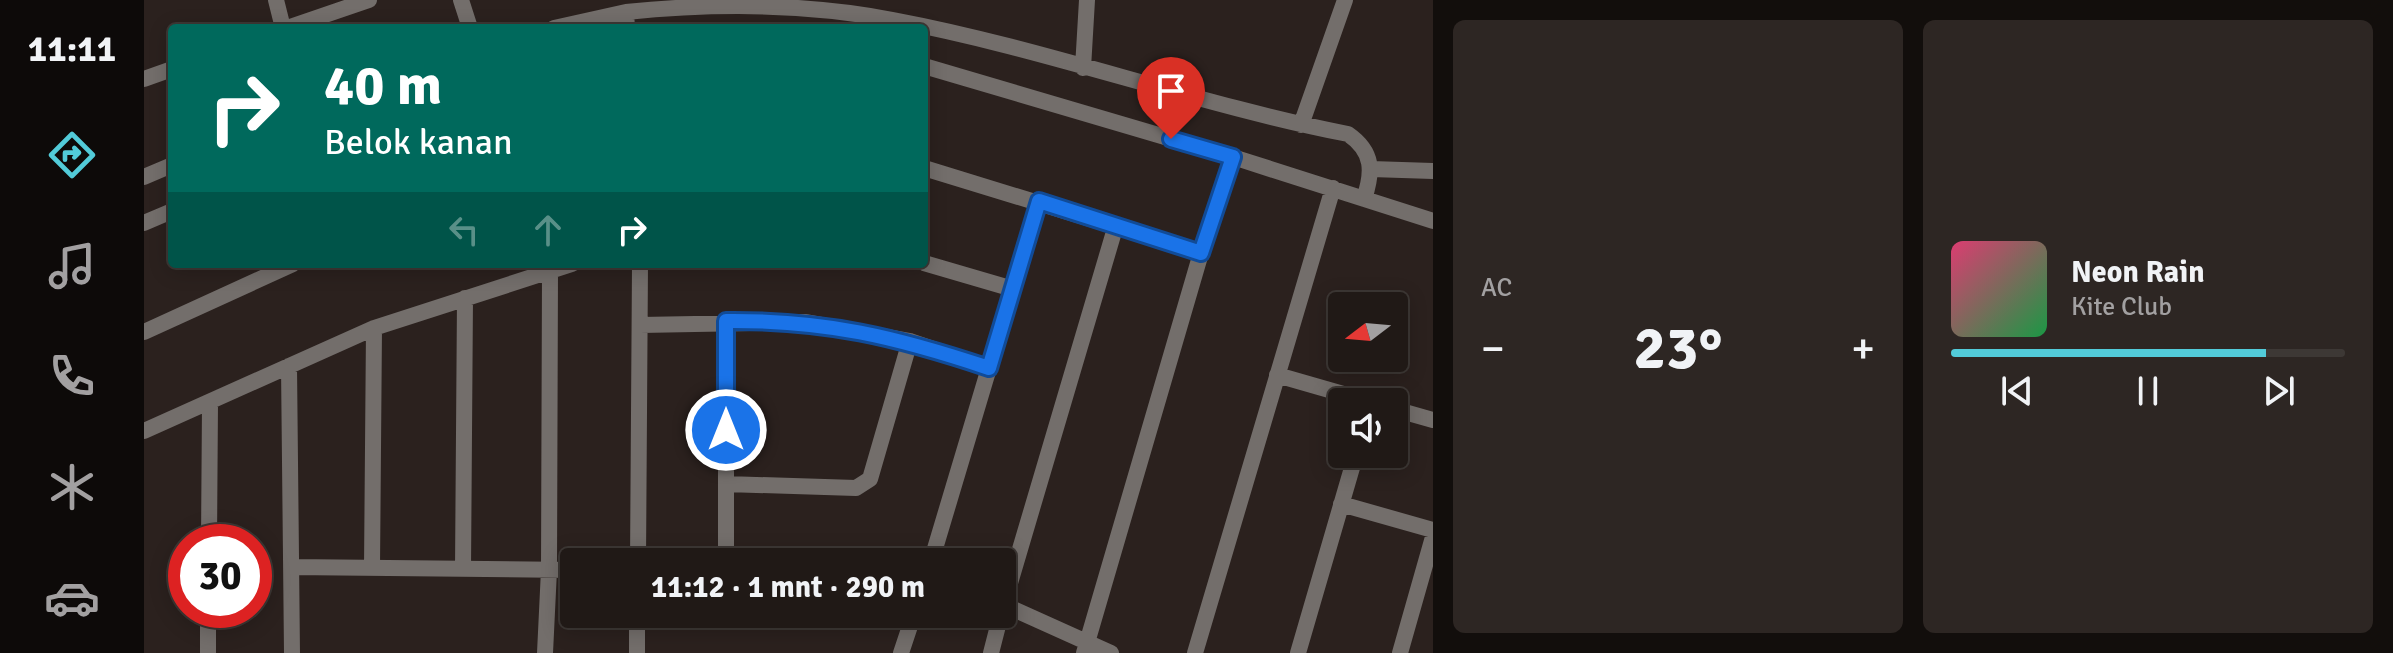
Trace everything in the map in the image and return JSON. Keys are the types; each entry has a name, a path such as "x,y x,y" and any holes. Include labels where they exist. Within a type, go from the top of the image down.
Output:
{"street":[{"path":"276,0 284,24"},
{"path":"461,0 469,24"},
{"path":"1083,68 1087,0"},
{"path":"1301,125 1343,0"},
{"path":"296,24 362,1"},
{"path":"595,24 712,5 786,4 907,24"},
{"path":"928,29 1301,125 1348,134 1359,141 1370,163 1364,199"},
{"path":"928,67 1233,157 1433,221"},
{"path":"144,79 168,70"},
{"path":"1086,649 1201,253 1233,157"},
{"path":"1370,163 1433,171"},
{"path":"144,177 168,167"},
{"path":"928,169 1201,253"},
{"path":"1195,653 1333,188"},
{"path":"935,548 1039,201"},
{"path":"144,223 168,213"},
{"path":"1016,561 1116,225"},
{"path":"928,264 1013,289"},
{"path":"144,332 284,268"},
{"path":"144,431 374,328 557,268"},
{"path":"638,548 640,268"},
{"path":"545,653 549,570 550,270"},
{"path":"463,569 465,298"},
{"path":"640,325 726,321 806,322 910,341 989,368"},
{"path":"726,321 726,548"},
{"path":"372,568 374,328"},
{"path":"726,484 856,488 864,485 870,479 910,341"},
{"path":"289,366 292,653"},
{"path":"1277,375 1328,390"},
{"path":"209,524 210,403"},
{"path":"1408,413 1433,420"},
{"path":"1298,653 1352,468"},
{"path":"1341,504 1433,530"},
{"path":"1400,653 1426,592 1433,537"},
{"path":"291,567 560,570"},
{"path":"1016,615 1086,649 1111,653"},
{"path":"208,628 208,653"},
{"path":"637,628 637,653"},
{"path":"901,653 909,628"},
{"path":"991,653 997,628"}],"route":[{"path":"726,430 726,321 806,322 910,341 989,368 1039,201 1201,253 1233,157 1171,139"}]}
